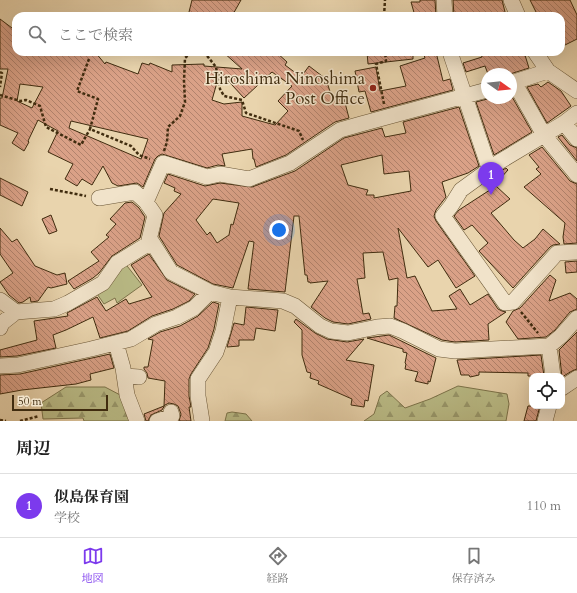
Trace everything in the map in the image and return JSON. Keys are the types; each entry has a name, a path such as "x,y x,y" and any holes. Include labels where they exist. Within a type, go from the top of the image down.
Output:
{"street":[{"path":"444,0 445,12"},
{"path":"511,0 516,12"},
{"path":"451,56 489,168"},
{"path":"538,56 548,71 577,91"},
{"path":"517,80 548,71"},
{"path":"517,90 544,135 577,175"},
{"path":"146,202 163,163 207,177 220,174 249,179 290,163 340,130 481,92"},
{"path":"577,113 564,123 489,168 461,190 443,216 505,303 513,302 557,253 577,252"},
{"path":"564,123 577,139"},
{"path":"0,328 2,323 16,312 54,309 104,283 117,263 148,244 155,215 146,202 135,192 99,198"},
{"path":"150,239 171,272 210,292 230,297 283,301 295,306 320,326 332,331 348,333 390,326 439,349 455,351 548,346 574,327"},
{"path":"0,366 18,365 132,339 156,324 177,317 194,308 210,292"},
{"path":"202,421 198,396 198,379 216,352 223,331 230,297"},
{"path":"0,300 16,312"},
{"path":"116,343 132,377 127,394 137,421"},
{"path":"548,346 552,373"},
{"path":"565,386 577,378"},
{"path":"127,394 132,395 137,406"},
{"path":"545,421 548,409"}],"path":[{"path":"384,12 385,0"},
{"path":"163,163 161,161 167,142 168,127 180,116 185,102 185,58 187,56"},
{"path":"207,56 216,67 220,89 224,96 242,100 246,113 299,131 309,151"},
{"path":"385,56 386,61 376,64 387,117"},
{"path":"0,95 20,101 26,100 40,106 46,127 80,144 90,129 98,99 77,91 89,59"},
{"path":"0,72 2,73 0,87"},
{"path":"90,129 131,146 140,155 163,163"},
{"path":"50,189 99,198"},
{"path":"513,302 548,346"},
{"path":"20,421 39,416"},
{"path":"0,420 6,421"}],"green space":[{"path":"124,262 142,285 117,303 115,298 104,304 95,291"},
{"path":"458,386 507,394 509,404 506,421 364,421 374,414 380,396 387,391 405,408 430,399"},
{"path":"66,387 105,387 124,397 133,421 84,421 83,418 43,419 41,403"},
{"path":"232,412 246,414 252,421 225,421 227,413"}],"building":[{"path":"192,0 241,0 234,12 189,12"},
{"path":"420,0 435,0 436,12 414,12 411,2 420,2"},
{"path":"453,0 502,0 505,12 454,12"},
{"path":"530,0 570,0 577,15 577,39 565,45 565,12 536,12"},
{"path":"0,19 12,28 12,56 98,56 105,64 106,62 138,74 142,63 149,65 150,63 172,72 172,65 204,64 204,66 242,69 227,56 280,56 287,62 285,65 301,77 309,66 326,79 333,101 344,99 349,118 335,122 286,155 256,167 252,149 222,154 225,166 218,165 207,168 162,154 155,159 143,187 137,183 118,186 112,183 103,166 92,185 82,179 77,186 65,179 73,164 48,152 58,131 38,120 24,151 12,143 18,133 0,125 0,98 2,98 8,69 0,69","holes":["220,72 244,98 272,72 292,86 278,101 288,111 275,125 242,116 242,102 224,104 212,100","20,84 43,87 32,108 17,101","71,121 148,139 141,159 69,128"]},
{"path":"367,56 413,56 413,59 368,64"},
{"path":"424,56 437,56 443,81 450,79 453,90 371,112 365,91 359,92 355,71 376,67 380,91 406,86 400,66 425,58"},
{"path":"482,56 525,56 529,68 517,72 517,68 486,68 485,66 466,72 463,63"},
{"path":"548,82 561,91 571,106 547,123 527,87 538,84 541,87"},
{"path":"481,101 481,104 516,104 532,132 494,155 476,102"},
{"path":"459,107 479,166 468,173 442,182 446,197 436,210 434,216 475,276 456,288 438,260 428,267 398,228 407,278 415,276 432,311 457,309 449,296 460,289 470,305 488,294 498,309 506,312 488,324 489,340 455,342 442,340 394,318 395,306 397,306 398,278 389,280 383,252 363,253 365,278 357,279 363,314 369,313 371,319 348,324 333,322 325,318 311,307 328,281 308,282 307,275 305,275 299,216 294,216 285,292 248,289 254,242 249,241 233,288 213,284 177,265 159,236 164,213 181,194 174,191 175,188 164,183 168,174 205,186 220,183 252,187 295,171 344,138 382,128 385,137 406,133 403,122","holes":["382,155 384,174 409,171 411,191 374,198 374,195 366,195 368,190 348,185 341,165","213,199 239,203 233,225 231,224 229,235 217,243 210,232 207,235 196,220"]},
{"path":"562,135 570,145 577,148 577,161 558,137"},
{"path":"542,147 570,181 577,184 577,243 564,244 563,237 565,223 524,187 541,174 536,169 539,167 529,155"},
{"path":"506,168 508,170 498,181 494,175"},
{"path":"0,178 28,192 22,206 0,195"},
{"path":"496,186 510,199 491,213 514,240 523,248 535,239 543,229 560,244 550,247 513,288 479,251 488,243 472,225 464,230 454,216 459,210"},
{"path":"132,202 139,208 145,217 140,238 112,256 99,273 93,278 74,289 68,281 99,261 91,252 109,237 106,235 116,224 110,219 125,203"},
{"path":"51,215 57,231 49,234 42,219"},
{"path":"0,228 12,242 17,239 35,266 57,275 65,273 67,284 51,288 48,287 38,301 31,302 30,297 19,303 9,295 0,282 13,273 0,254"},
{"path":"149,254 167,280 195,294 189,301 173,309 152,316 128,331 100,338 93,317 53,335 56,348 17,356 0,357 0,350 37,340 34,321 68,316 67,313 97,297 106,311 126,299 129,304 152,297 131,265"},
{"path":"577,261 577,272 566,273 565,262"},
{"path":"550,275 556,280 549,301 570,293 577,299 577,309 570,312 555,330 546,337 518,339 506,322 513,311 520,308"},
{"path":"213,302 219,304 214,329 208,348 189,379 189,396 191,407 189,407 191,421 179,421 181,414 178,406 169,403 165,405 162,410 151,415 148,421 146,421 144,414 164,406 165,381 148,378 144,369 144,367 148,367 153,340 148,339 160,332 180,326 198,316"},
{"path":"246,307 278,310 275,331 256,328 254,340 239,340 239,346 227,347 234,323 244,325"},
{"path":"296,319 315,333 327,339 347,342 364,339 346,360 374,365 368,401 365,400 364,407 351,405 352,399 318,384 319,381 310,378 311,373 307,372 302,355 302,330 294,322"},
{"path":"577,332 577,369 565,375 565,373 562,373 559,350"},
{"path":"389,335 436,358 430,382 428,381 428,384 415,381 418,372 405,369 407,353 403,352 403,349 367,338"},
{"path":"110,354 114,368 90,374 91,380 76,384 0,394 0,375 20,374"},
{"path":"541,355 544,373 529,373 528,376 528,373 479,372 479,375 470,377 469,375 461,375 457,360"},
{"path":"528,406 529,409 539,409 536,421 524,421"}],"place":[{"name":"Hiroshima Ninoshima Post Office","path":"373,88"},
{"name":"似島保育園","path":"491,195"}]}
